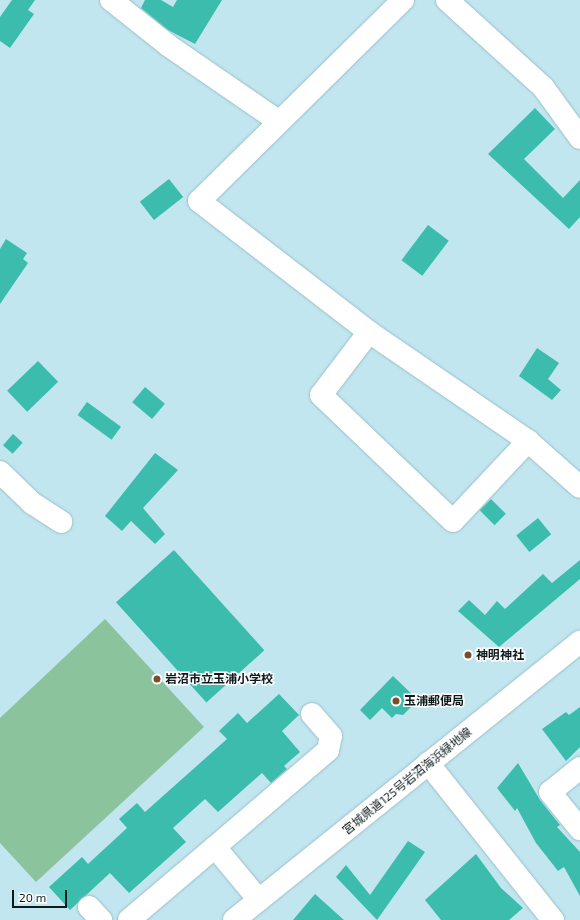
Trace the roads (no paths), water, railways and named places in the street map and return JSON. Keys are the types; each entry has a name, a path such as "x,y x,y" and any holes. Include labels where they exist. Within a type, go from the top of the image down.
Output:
{"street":[{"path":"111,0 168,46 278,121"},
{"path":"403,0 278,121 199,201 369,332 528,441 580,488"},
{"path":"447,0 543,87 580,138"},
{"path":"369,332 321,395 453,521 528,441"},
{"path":"0,472 32,503 61,522"},
{"name":"宮城県道125号岩沼海浜緑地線","path":"234,920 580,642"},
{"path":"129,920 328,750 330,736 312,714"},
{"path":"428,763 553,920"},
{"path":"580,768 550,792 580,829"},
{"path":"215,847 260,900"}],"place":[{"name":"神明神社","path":"468,655"},
{"name":"岩沼市立玉浦小学校","path":"157,679"},
{"name":"玉浦郵便局","path":"396,701"}]}
